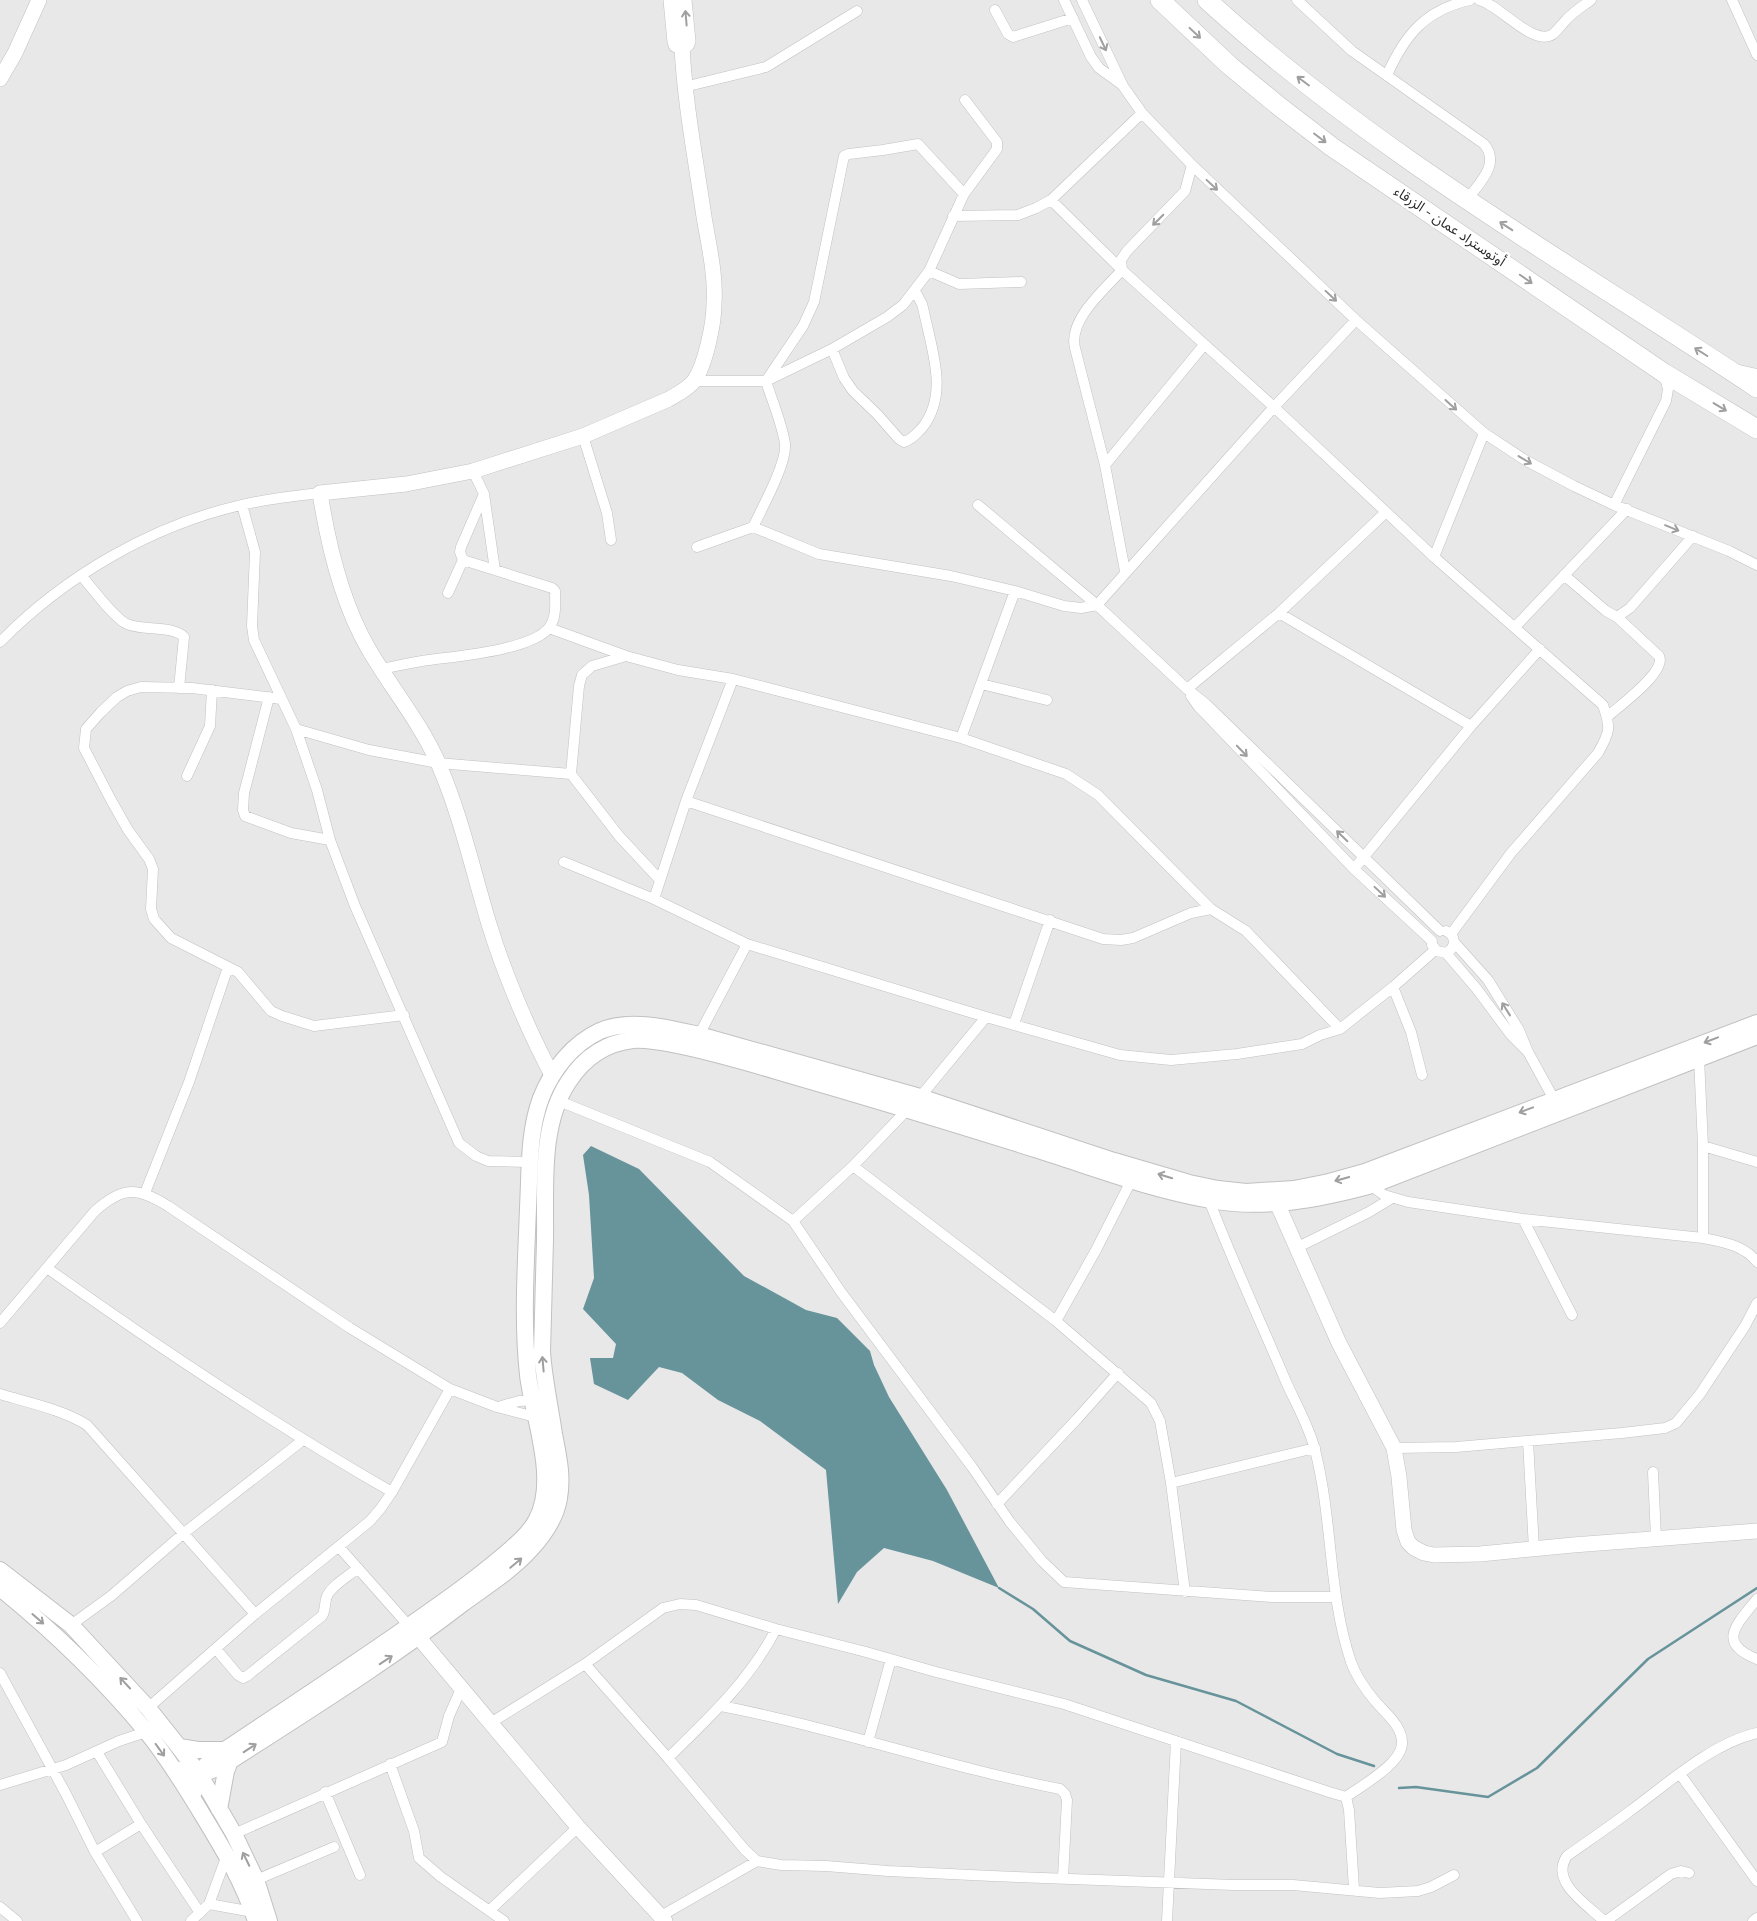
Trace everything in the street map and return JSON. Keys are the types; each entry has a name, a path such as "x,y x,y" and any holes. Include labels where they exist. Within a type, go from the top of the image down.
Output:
{"highway":[{"name":"أوتوستراد عمان - الزرقاء","path":"1160,0 1230,66 1332,146 1664,373 1757,430"},
{"path":"1207,0 1278,62 1396,151 1663,329 1757,388"}],"main road":[{"path":"541,1400 528,1373 525,1304 529,1162 536,1116 552,1075 565,1057 587,1038 602,1030 617,1026 662,1027 699,1034 731,1051 1132,1179 1210,1200 1277,1203 1335,1194 1368,1178 1557,1105 1757,1023"},
{"path":"1557,1105 1699,1058 1757,1036"},
{"path":"192,1798 199,1774 206,1765 228,1755 511,1568 526,1555 544,1534 555,1514 561,1486 559,1458 544,1417 541,1400 548,1141 558,1101 568,1082 582,1064 599,1050 617,1042 636,1040 731,1051 920,1097 1114,1161 1189,1183 1218,1189 1246,1192 1294,1189 1330,1182 1368,1178"},
{"path":"0,1570 72,1625 148,1708 179,1747 199,1774 234,1834 256,1880 269,1921"},
{"path":"0,1588 40,1620 86,1664 146,1732 174,1769 227,1855 241,1882 254,1917"},
{"path":"179,1747 228,1755"},
{"path":"219,1809 228,1755"},
{"path":"174,1769 199,1774"}],"street":[{"path":"0,79 15,53 39,0"},
{"path":"671,0 675,42 676,45 682,47"},
{"path":"682,47 688,41 684,0"},
{"path":"1064,0 1094,62 1123,86"},
{"path":"1082,0 1123,86 1142,113 1192,165 1356,320 1484,433 1525,460 1614,505 1729,551 1757,566"},
{"path":"1296,0 1352,50 1438,110 1484,144 1490,151 1492,159 1490,168 1467,200"},
{"path":"1387,76 1394,59 1418,24 1435,12 1470,0"},
{"path":"1479,0 1492,6 1533,35 1546,37 1553,34 1567,18 1591,0"},
{"path":"1732,0 1757,55"},
{"path":"684,87 766,67 857,10"},
{"path":"995,10 1008,34 1013,37 1073,18"},
{"path":"0,642 29,614 81,575 124,550 168,529 211,513 242,505 279,498 387,487 434,480 473,471 583,436 669,399 694,382 705,355 711,330 714,304 713,271 684,87 682,47"},
{"path":"694,382 766,380 832,349 888,317 903,305 929,271 964,194 995,152 998,145 998,142 965,100"},
{"path":"953,216 1018,215 1052,200 1142,113"},
{"path":"766,380 803,326 814,302 846,154 918,144 964,194"},
{"path":"1125,571 1105,465 1073,340 1076,326 1082,316 1122,270 1121,260 1127,251 1185,192 1192,165"},
{"path":"1052,200 1122,270 1274,407 1434,557 1603,705 1610,724 1606,740 1598,753 1511,853 1453,938 1451,950 1446,953 1440,953 1354,869 1198,706 1187,688"},
{"path":"929,271 948,280 967,285 1021,282"},
{"path":"832,349 844,378 853,392 900,439 904,442 910,440 930,418 936,404 937,387 937,371 924,312 915,291"},
{"path":"697,547 753,527 819,554 910,568 1015,591 1064,606 1081,608 1097,605 1125,571 1274,407 1356,320"},
{"path":"1105,465 1204,345"},
{"path":"1723,365 1757,374"},
{"path":"1614,505 1666,401 1668,389 1664,373"},
{"path":"753,527 782,463 785,450 783,436 766,380"},
{"path":"1666,401 1676,391 1688,387"},
{"path":"1434,557 1484,433"},
{"path":"583,436 607,513 611,540"},
{"path":"473,471 484,494 496,570"},
{"path":"320,493 336,569 367,646 412,717 438,763 454,802 490,926 504,965 540,1053 552,1075"},
{"path":"380,669 458,657 518,645 537,637 549,628 555,617 555,591 552,588 463,560 460,555 461,547 484,494"},
{"path":"242,505 255,552 252,626 254,640 296,729 317,790 330,840 355,906 459,1143 476,1156 488,1160 529,1162"},
{"path":"978,506 1097,605 1206,704 1440,931"},
{"path":"1515,627 1627,509"},
{"path":"1187,688 1279,612 1386,512"},
{"path":"1617,617 1630,608 1693,536"},
{"path":"448,593 463,560"},
{"path":"1564,574 1606,611 1617,617 1661,660 1652,678 1607,717"},
{"path":"81,575 122,622 132,626 173,631 182,634 184,641 179,688"},
{"path":"961,738 1015,591"},
{"path":"1279,612 1471,726"},
{"path":"549,628 626,656 678,670 733,679 961,738 1066,774 1098,795 1211,909 1246,931 1340,1029"},
{"path":"1354,869 1471,726 1540,649"},
{"path":"626,656 592,666 582,675 579,686 572,774 619,836 660,880"},
{"path":"654,899 686,801 733,679"},
{"path":"981,684 1048,700"},
{"path":"281,698 212,690 141,687 117,697 101,712 86,729 84,748 111,800 149,859 153,869 151,910 154,919 171,938 238,972 271,1011 302,1023 314,1026 404,1015"},
{"path":"187,776 210,726 212,690"},
{"path":"270,697 244,792 243,810 245,816 291,833 330,840"},
{"path":"296,729 360,748 438,763 572,774"},
{"path":"686,801 1103,939 1121,940 1133,938 1191,913 1211,909"},
{"path":"564,862 654,899 747,944 986,1017 1120,1055 1172,1060 1238,1054 1302,1044 1320,1035 1340,1029 1393,987 1433,945 1435,933 1446,931 1488,980 1519,1030 1528,1052 1557,1105"},
{"path":"1014,1024 1050,920"},
{"path":"699,1034 747,944"},
{"path":"1446,953 1476,988 1511,1035 1528,1052"},
{"path":"145,1193 189,1082 228,967"},
{"path":"1393,987 1412,1032 1422,1075"},
{"path":"920,1097 986,1017"},
{"path":"540,1053 565,1057"},
{"path":"1699,1058 1703,1146 1703,1238"},
{"path":"558,1101 710,1162 793,1221 841,1292 998,1504 1042,1562 1064,1582 1272,1598 1336,1597"},
{"path":"793,1221 853,1166 908,1108"},
{"path":"1703,1146 1757,1162"},
{"path":"853,1166 1056,1321 1151,1402 1160,1421 1171,1483 1185,1592"},
{"path":"1368,1178 1377,1190 1392,1198 1408,1202 1523,1219 1703,1238 1735,1246 1752,1256 1757,1262"},
{"path":"1056,1321 1096,1250 1132,1179"},
{"path":"0,1323 95,1210 113,1196 124,1192 145,1193 168,1206 350,1328 450,1389 497,1407 544,1417"},
{"path":"1296,1248 1369,1212 1392,1198"},
{"path":"1210,1200 1232,1258 1261,1320 1315,1448 1329,1527 1336,1597 1355,1672 1364,1687 1397,1726 1402,1744 1399,1754 1392,1763 1346,1797"},
{"path":"1277,1203 1339,1343 1394,1448 1404,1530 1408,1542 1414,1548 1424,1553 1456,1555 1757,1531"},
{"path":"1523,1219 1572,1316"},
{"path":"47,1268 106,1310 303,1440 392,1492"},
{"path":"1394,1448 1456,1447 1528,1441 1648,1430 1665,1428 1676,1424 1700,1394 1745,1326 1757,1303"},
{"path":"998,1504 1118,1373"},
{"path":"148,1708 255,1614 370,1521 382,1508 392,1492 450,1389"},
{"path":"0,1394 53,1410 75,1418 87,1425 255,1614"},
{"path":"497,1407 519,1401 541,1400"},
{"path":"72,1625 110,1596 184,1533 303,1440"},
{"path":"1528,1441 1534,1549"},
{"path":"1171,1483 1315,1448"},
{"path":"1653,1472 1656,1538"},
{"path":"339,1547 492,1722 578,1826 663,1918 757,1861"},
{"path":"216,1649 238,1676 243,1678 247,1676 322,1616 325,1612 324,1606 328,1593 358,1568"},
{"path":"1757,1599 1739,1620 1733,1634 1734,1641 1739,1649 1747,1656 1757,1660"},
{"path":"492,1722 584,1664 663,1608 673,1605 696,1605 776,1629 1064,1704 1319,1790 1346,1797"},
{"path":"668,1758 721,1706 766,1649 776,1629"},
{"path":"868,1742 891,1659"},
{"path":"584,1664 668,1758 745,1850 757,1861 781,1865 826,1866 888,1871 1234,1885 1292,1885 1380,1893 1418,1891 1431,1887 1454,1874"},
{"path":"0,1673 95,1852 137,1921"},
{"path":"234,1834 325,1792 442,1742 449,1716 461,1688"},
{"path":"721,1706 827,1730 1022,1782 1060,1789 1065,1794 1066,1800 1063,1878"},
{"path":"0,1785 53,1770 119,1741 146,1732"},
{"path":"1689,1873 1680,1870 1671,1874 1605,1921 1569,1888 1561,1870 1567,1856 1680,1774 1741,1736 1757,1733"},
{"path":"1167,1921 1176,1741"},
{"path":"97,1752 141,1824 200,1913"},
{"path":"390,1764 414,1831 419,1858 441,1877 504,1921"},
{"path":"1680,1774 1757,1881"},
{"path":"325,1792 360,1875"},
{"path":"1346,1797 1349,1810 1354,1890"},
{"path":"95,1852 141,1824"},
{"path":"490,1910 578,1826"},
{"path":"256,1880 334,1847"},
{"path":"191,1921 209,1904 227,1855"},
{"path":"209,1904 254,1917"},
{"path":"0,1907 17,1921"},
{"path":"1753,1921 1757,1918"}],"water":[{"path":"591,1146 639,1169 744,1276 806,1310 837,1318 870,1351 874,1365 889,1397 947,1490 999,1588 933,1561 884,1548 857,1572 838,1604 826,1470 760,1421 718,1400 682,1373 659,1367 628,1400 594,1384 590,1358 613,1358 616,1344 583,1309 594,1278 589,1195 583,1155"}],"waterway":[{"path":"999,1588 1033,1609 1070,1641 1146,1675 1236,1701 1337,1754 1374,1766"},
{"path":"1399,1788 1416,1787 1488,1797 1537,1768 1648,1659 1757,1588"}]}
